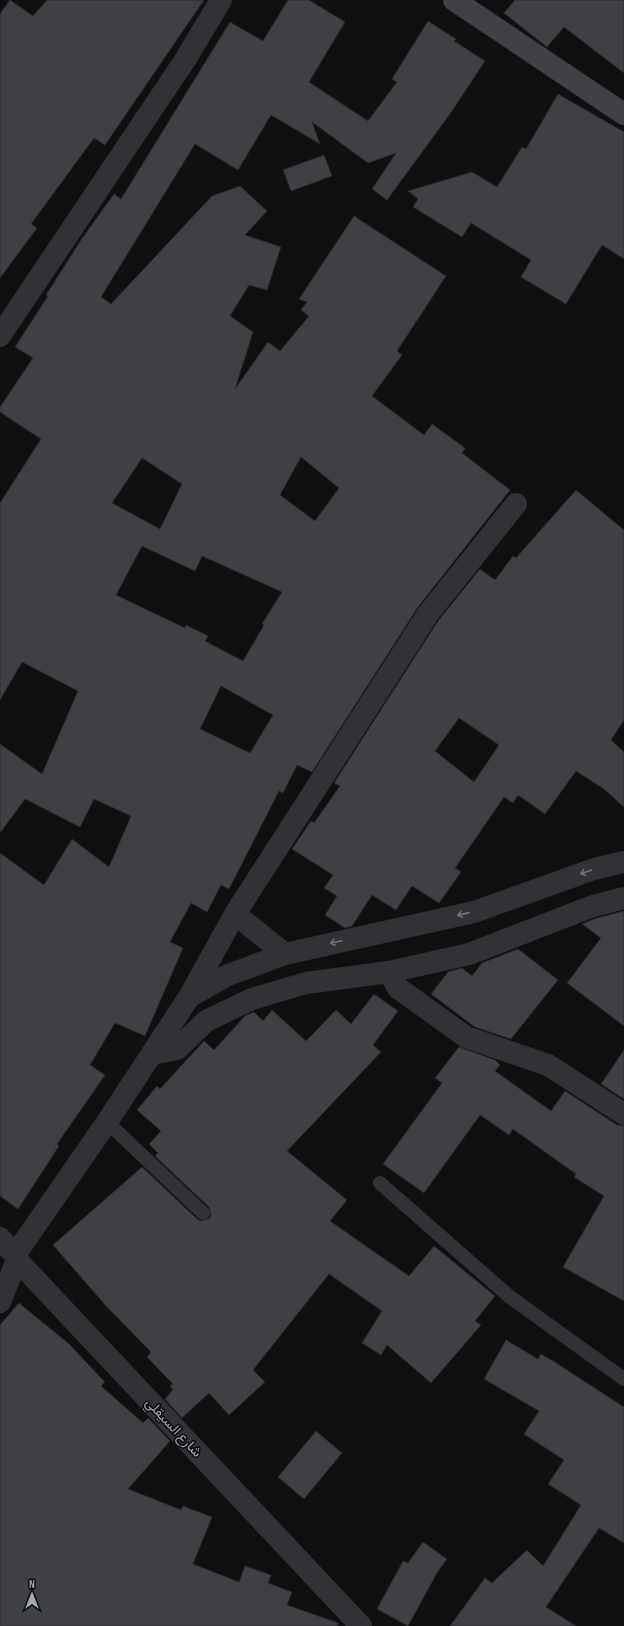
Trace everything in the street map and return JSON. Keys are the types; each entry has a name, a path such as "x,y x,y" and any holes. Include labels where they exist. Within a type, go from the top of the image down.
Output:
{"street":[{"path":"0,336 185,60 221,0"},
{"path":"454,0 624,114"},
{"path":"0,1302 16,1258 189,997 235,914 428,614 516,504"},
{"path":"189,997 228,975 285,954 474,912 594,869 624,862"},
{"path":"152,1054 177,1049 206,1022 252,999 306,984 389,972 468,954 593,906 624,898"},
{"path":"235,914 285,954"},
{"path":"389,972 398,988 466,1037 548,1064 624,1114"},
{"name":"شارع السيقلي","path":"0,1238 16,1258 361,1626"}],"lane":[{"path":"107,1122 203,1213"},
{"path":"380,1183 510,1297 624,1379"}],"building":[{"path":"10,0 33,16 47,0 204,0 105,145 94,138 31,224 37,228 0,278 0,14"},
{"path":"288,0 309,0 345,22 309,82 368,121 397,82 392,79 428,21 456,39 454,41 485,61 452,111 387,200 372,189 396,153 368,163 312,122 320,144 271,115 238,170 195,144 101,297 111,304 212,196 240,186 267,211 245,235 281,247 267,290 249,285 230,316 253,332 235,389 268,342 280,351 309,316 301,310 307,302 299,299 354,216 446,276 397,351 402,355 372,396 424,435 432,424 465,448 462,453 510,490 418,607 312,772 297,765 283,793 279,791 229,889 221,885 207,912 191,903 170,942 183,948 145,1036 115,1023 90,1065 105,1075 57,1144 59,1146 18,1209 0,1196 0,853 44,885 72,839 109,867 131,816 94,799 80,827 25,799 0,833 0,744 42,774 78,691 22,662 0,700 0,503 41,439 0,412 0,407 33,358 15,347 48,296 46,295 81,240 114,194 121,199 230,22 263,41","holes":["301,457 339,488 315,521 280,495","142,458 182,484 160,529 112,503","142,546 195,571 202,556 282,592 262,624 264,625 243,661 205,641 208,636 186,625 185,628 116,595","221,686 273,715 250,753 200,729"]},
{"path":"515,0 624,0 624,73 564,27 547,47 504,13"},
{"path":"558,94 624,132 624,259 602,245 566,304 521,277 531,260 471,223 462,237 413,207 418,199 408,191 472,172 497,187 522,147 526,149"},
{"path":"324,155 332,176 291,191 283,170"},
{"path":"576,490 624,530 624,720 611,740 624,752 624,807 604,789 576,771 545,814 518,795 513,803 504,797 455,868 461,872 439,903 412,886 396,910 372,895 352,926 345,928 325,915 337,896 324,888 333,875 292,849 311,821 314,823 340,786 334,783 438,621 480,569 495,580 513,556 516,558","holes":["459,718 499,745 474,782 435,751"]},
{"path":"624,911 624,1026 567,983 601,938 582,924 597,918"},
{"path":"518,949 558,980 511,1039 475,1027 431,994 448,972 462,968 472,976 482,963"},
{"path":"374,994 398,1011 373,1045 381,1052 287,1151 347,1200 330,1221 409,1276 434,1246 495,1296 475,1321 481,1325 431,1383 387,1345 381,1355 362,1343 382,1311 329,1274 253,1370 265,1382 229,1415 209,1393 182,1418 165,1399 173,1390 170,1386 173,1384 147,1357 151,1352 107,1307 53,1245 142,1167 197,1219 201,1221 209,1219 211,1215 209,1207 155,1156 158,1153 149,1144 161,1131 137,1110 157,1086 160,1089 204,1041 214,1050 245,1016 254,1012 263,1021 272,1010 306,1041 336,1010 351,1024"},
{"path":"459,1047 495,1060 500,1065 495,1071 551,1111 565,1091 617,1125 624,1126 624,1301 563,1267 604,1196 574,1177 576,1174 513,1129 509,1135 480,1115 424,1193 383,1164 442,1083 435,1078"},
{"path":"624,1050 624,1099 601,1084"},
{"path":"19,1303 69,1344 105,1382 101,1386 143,1423 148,1418 170,1441 128,1489 181,1510 183,1506 212,1517 193,1564 239,1582 245,1566 271,1575 268,1583 292,1592 287,1605 338,1623 338,1626 0,1626 0,1325"},
{"path":"506,1340 538,1359 541,1354 624,1407 624,1543 599,1528 546,1607 576,1626 450,1626 485,1578 492,1583 527,1550 543,1566 581,1505 548,1484 564,1460 524,1434 539,1411 484,1379"},
{"path":"316,1431 342,1453 304,1499 278,1477"},
{"path":"423,1542 447,1559 438,1571 408,1626 377,1609 403,1561 408,1563"}]}
